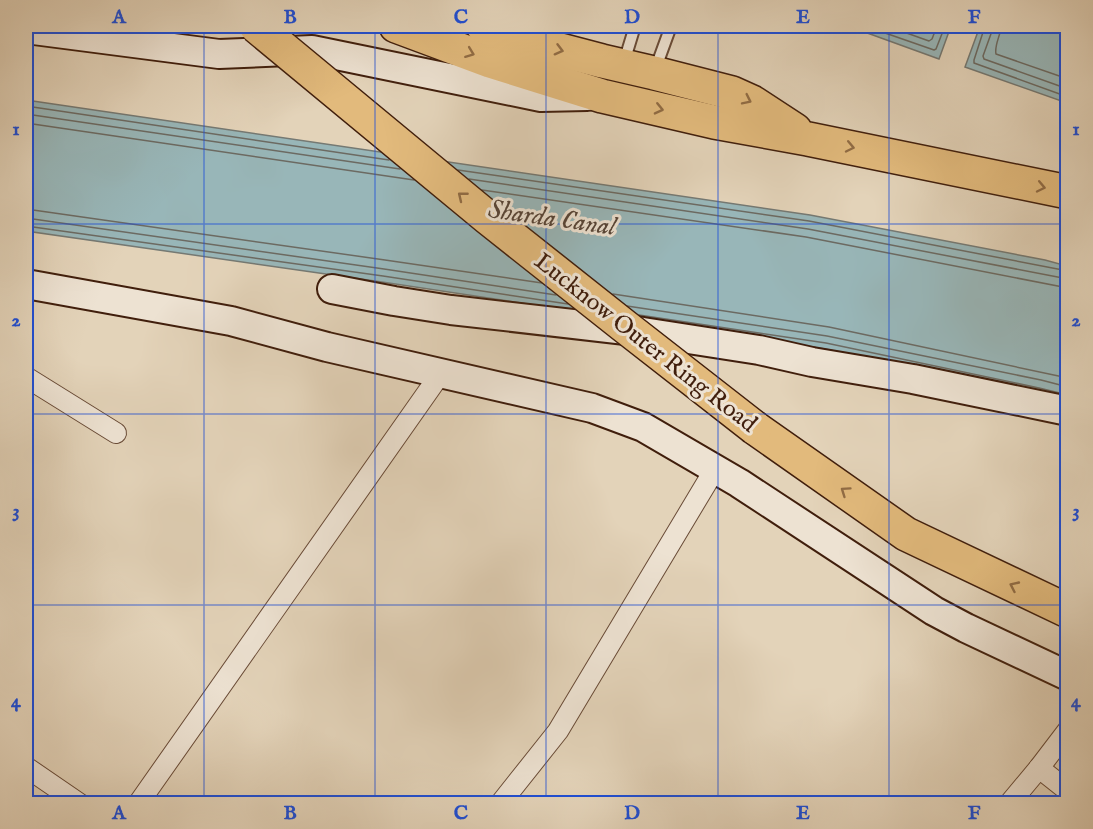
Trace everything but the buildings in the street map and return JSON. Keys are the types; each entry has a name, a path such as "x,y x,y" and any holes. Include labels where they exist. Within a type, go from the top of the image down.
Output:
{"highway":[{"name":"Lucknow Outer Ring Road","path":"256,26 489,218 755,428 906,534 1068,611"},
{"path":"396,26 490,61 602,96 714,122 1068,192"},
{"path":"483,26 522,40 732,93 752,102 808,139"}],"street":[{"path":"26,29 219,54 312,50 541,97 602,96"},
{"path":"26,284 231,321 327,347 592,408 643,427 739,483 934,610 966,628 1068,676"},
{"path":"332,289 451,310 643,332 759,350 1068,411"},
{"path":"138,804 441,373"},
{"path":"26,378 116,433"},
{"path":"500,804 558,731 715,469"},
{"path":"1008,804 1068,730"},
{"path":"26,767 80,804"},
{"path":"1039,768 1068,791"}],"lane":[{"path":"623,65 635,26"},
{"path":"654,73 670,26"}],"water":[{"path":"848,26 951,26 939,59"},
{"path":"980,26 1067,26 1067,103 965,67"},
{"name":"Sharda Canal","path":"26,100 810,215 1067,266 1067,401 825,349 26,231"}]}
